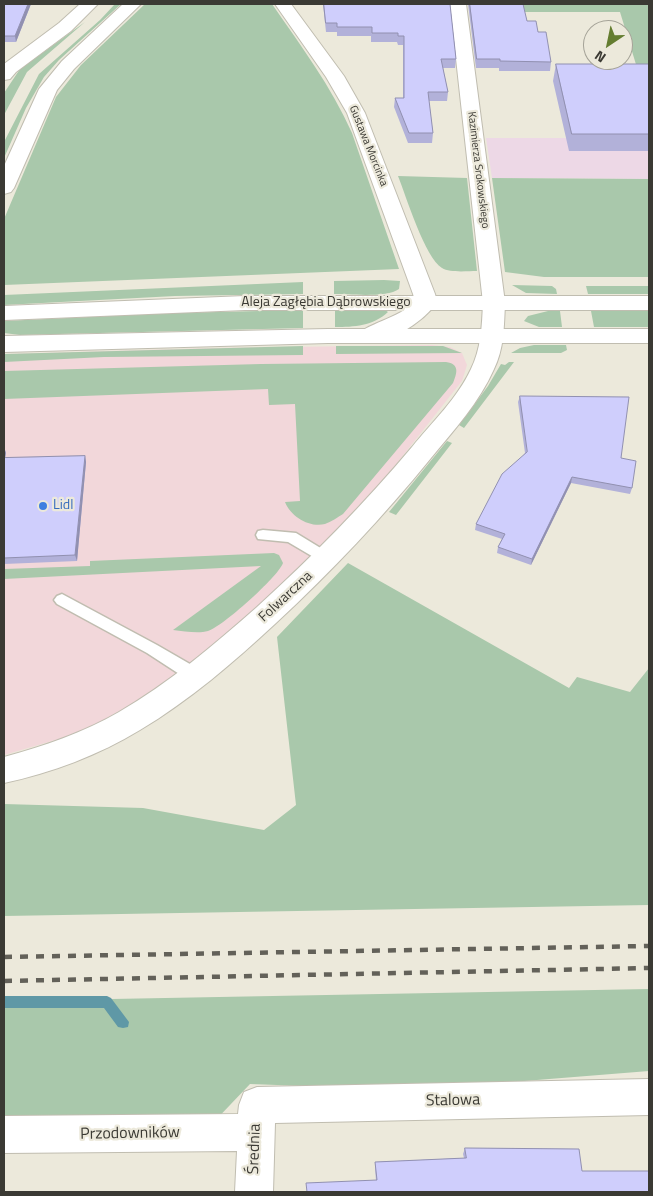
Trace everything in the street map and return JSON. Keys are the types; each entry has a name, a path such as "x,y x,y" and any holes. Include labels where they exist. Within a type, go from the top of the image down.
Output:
{"street":[{"path":"4,74 90,4"},
{"path":"4,187 48,90 68,65 132,4"},
{"name":"Gustawa Morcinka","path":"283,4 338,80 356,113 418,275 426,302"},
{"name":"Kazimierza Srokowskiego","path":"458,4 494,303 492,336"},
{"path":"368,336 404,322 421,310 426,302"},
{"name":"Aleja Zagłębia Dąbrowskiego","path":"4,313 226,303 649,303"},
{"path":"6,344 368,336 649,336"},
{"name":"Folwarczna","path":"4,770 53,756 90,742 128,722 196,676 300,586 393,488 460,406 483,369 492,336"},
{"name":"Stalowa","path":"256,1119 649,1097"},
{"name":"Przodowników","path":"4,1135 256,1119"},
{"name":"Średnia","path":"254,1192 256,1119"}],"lane":[{"path":"263,535 290,537 327,559"},
{"path":"62,600 196,676"}],"shaded area":[{"path":"486,138 649,138 649,179 492,178"},
{"path":"432,345 450,347 462,353 467,365 462,381 386,477 289,580 177,678 83,732 4,755 4,354 214,348"}],"green space":[{"path":"115,4 121,4 59,60 44,77 26,108 4,158 4,142 39,74 100,20"},
{"path":"145,4 272,4 315,67 344,116 352,133 399,269 4,285 4,219 56,97 81,65"},
{"path":"473,4 649,4 649,71 638,71 633,55 633,20 622,20 620,12 474,12"},
{"path":"85,22 27,72 4,115 4,93 20,69"},
{"path":"398,176 467,178 477,271 449,271 442,268 436,262 423,240"},
{"path":"492,178 649,179 649,277 544,277 505,272"},
{"path":"334,281 400,281 399,289 377,295 334,294"},
{"path":"303,282 303,294 175,296 4,305 4,295"},
{"path":"512,285 552,286 556,289 557,294 526,293"},
{"path":"586,286 649,286 649,294 588,294"},
{"path":"303,310 303,328 20,335 4,333 4,321 172,313"},
{"path":"335,310 385,310 388,312 370,323 335,327"},
{"path":"548,311 560,311 562,327 539,327 524,321 528,316"},
{"path":"591,311 649,311 649,327 594,327"},
{"path":"534,345 566,345 567,350 561,353 511,353 520,348"},
{"path":"303,346 303,355 104,357 4,362 4,354"},
{"path":"336,346 443,346 462,353 336,354"},
{"path":"446,362 454,365 456,369 453,383 343,514 325,524 319,525 307,523 296,517 285,502 300,501 295,404 269,405 268,389 4,399 4,371 261,364"},
{"path":"509,362 514,362 464,428 459,425 488,386 501,364 505,365"},
{"path":"447,441 452,443 396,515 389,512"},
{"path":"274,553 279,555 283,563 279,570 249,601 225,621 215,628 204,632 173,630 261,566 4,579 4,569 90,566 90,561"},
{"path":"348,563 569,688 577,677 630,692 649,668 649,905 4,916 4,804 143,808 264,830 296,805 277,637"},
{"path":"649,989 649,1071 412,1090 250,1084 210,1126 4,1126 4,1001"}],"building":[{"path":"4,4 28,4 15,36 4,36"},
{"path":"324,4 450,4 456,59 441,59 448,92 428,92 433,133 409,133 395,98 404,98 404,36 398,36 398,33 372,33 372,27 337,27 337,23 326,23"},
{"path":"470,4 523,4 527,21 536,21 538,32 546,32 551,62 477,59"},
{"path":"556,64 583,64 583,70 633,70 633,64 649,64 649,134 572,134"},
{"path":"520,396 629,397 621,458 636,461 632,488 572,477 532,559 498,547 505,534 476,524 502,474 527,452"},
{"name":"Lidl","path":"85,456 75,555 4,558 4,458"},
{"path":"465,1148 579,1149 582,1171 649,1171 649,1192 307,1192 306,1183 377,1180 375,1162 466,1158"}],"waterway":[{"path":"4,1002 107,1002 123,1022"}],"railway":[{"path":"4,957 649,946"},
{"path":"4,981 649,968"}],"place":[{"name":"Lidl","path":"43,506"}]}
